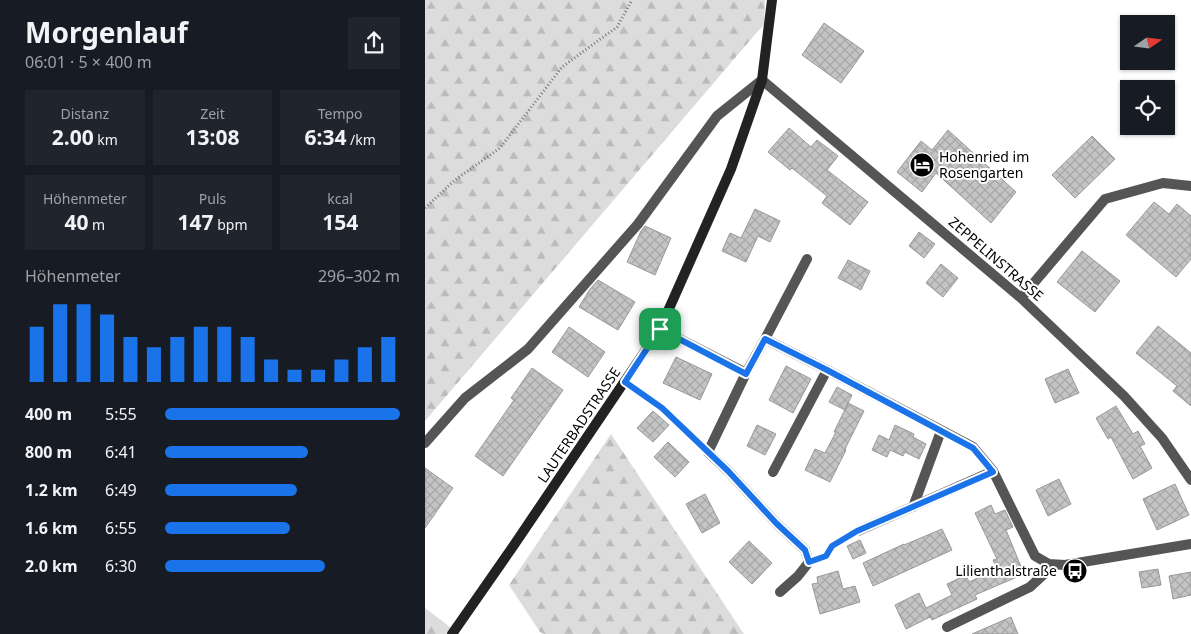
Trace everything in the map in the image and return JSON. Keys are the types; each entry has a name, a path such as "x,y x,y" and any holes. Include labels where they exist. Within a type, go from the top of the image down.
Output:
{"main road":[{"name":"LAUTERBADSTRASSE","path":"452,634 660,329 731,169 762,80 772,0"}],"street":[{"name":"ZEPPELINSTRASSE","path":"762,80 1021,298 1124,396 1162,438 1191,480"},
{"path":"425,443 465,398 528,349 638,224 717,116 762,80"},
{"path":"1021,298 1105,199 1163,183 1191,186"},
{"path":"780,592 798,576 809,562 805,550 776,523 708,452 746,374 807,259"},
{"path":"660,329 746,374"},
{"path":"765,339 973,448 993,472 1035,556 1049,564 1065,565 1191,544"},
{"path":"773,472 827,370"},
{"path":"913,507 941,432"},
{"path":"857,531 993,472"},
{"path":"947,628 1031,586 1044,574 1049,564"}],"lane":[{"path":"625,382 662,408 708,452"}],"path":[{"path":"425,208 455,180 500,148 562,67 617,28 632,0"},
{"path":"809,562 826,556 832,546 857,531"}],"green space":[{"path":"425,0 765,0 764,24 425,421"},
{"path":"611,434 744,634 544,634 540,632 509,585"},
{"path":"425,608 459,634 425,634"}],"building":[{"path":"824,23 864,51 841,83 802,55"},
{"path":"789,128 811,147 817,140 838,156 827,170 868,202 850,225 822,203 827,196 792,168 790,170 768,152"},
{"path":"948,130 1016,192 991,223 936,173 922,192 897,172 921,141 932,150"},
{"path":"1092,136 1115,159 1075,198 1052,175"},
{"path":"1154,202 1169,214 1177,204 1191,216 1191,259 1176,277 1126,235"},
{"path":"755,209 780,221 770,242 758,236 746,262 722,251 730,233 741,238"},
{"path":"645,226 671,238 655,275 627,262"},
{"path":"919,232 935,244 924,258 909,246"},
{"path":"1082,251 1120,281 1095,312 1057,282"},
{"path":"848,260 870,271 861,290 838,278"},
{"path":"941,264 958,278 943,297 926,283"},
{"path":"598,280 635,302 618,330 579,307"},
{"path":"1158,326 1191,353 1191,406 1173,391 1177,386 1136,353"},
{"path":"569,327 605,352 588,377 552,352"},
{"path":"676,357 712,374 700,400 663,383"},
{"path":"786,366 811,379 793,413 769,400"},
{"path":"532,368 563,390 503,476 475,456 514,400 511,398"},
{"path":"1068,369 1079,393 1055,403 1045,379"},
{"path":"837,387 852,395 845,410 829,402"},
{"path":"848,403 864,411 830,482 805,470 815,449 825,453"},
{"path":"1116,406 1133,434 1138,431 1145,444 1140,446 1152,468 1133,479 1111,437 1108,439 1096,418"},
{"path":"653,411 669,425 653,442 637,428"},
{"path":"757,425 776,434 765,455 747,446"},
{"path":"895,425 914,434 913,437 926,444 919,459 905,452 903,456 890,450 887,457 872,450 879,435 889,440"},
{"path":"668,442 689,462 675,477 654,457"},
{"path":"425,468 453,488 425,528"},
{"path":"1059,479 1071,504 1048,516 1036,490"},
{"path":"1175,484 1189,515 1157,530 1143,499"},
{"path":"705,494 720,523 702,533 686,504"},
{"path":"991,505 995,514 1005,510 1013,527 1006,530 1024,574 975,595 977,599 932,620 929,615 930,617 906,629 895,605 919,593 926,608 952,595 947,584 966,575 969,582 997,569 993,560 997,559 975,513"},
{"path":"942,529 952,550 873,586 863,563"},
{"path":"860,540 866,553 853,559 847,546"},
{"path":"749,541 772,563 752,584 729,562"},
{"path":"1158,569 1161,585 1142,588 1139,572"},
{"path":"838,571 843,589 855,586 860,602 820,614 812,584 818,583 817,577"},
{"path":"1191,572 1191,595 1173,599 1169,576"},
{"path":"1011,617 1018,634 972,634"}],"place":[{"name":"Hohenried im Rosengarten","path":"922,165"},
{"name":"Lilienthalstraße","path":"1075,571"}],"route":[{"path":"660,329 746,374 765,339 973,448 993,472 857,531 832,546 826,556 809,562 805,550 776,523 728,471 662,408 625,382 660,329"}]}
